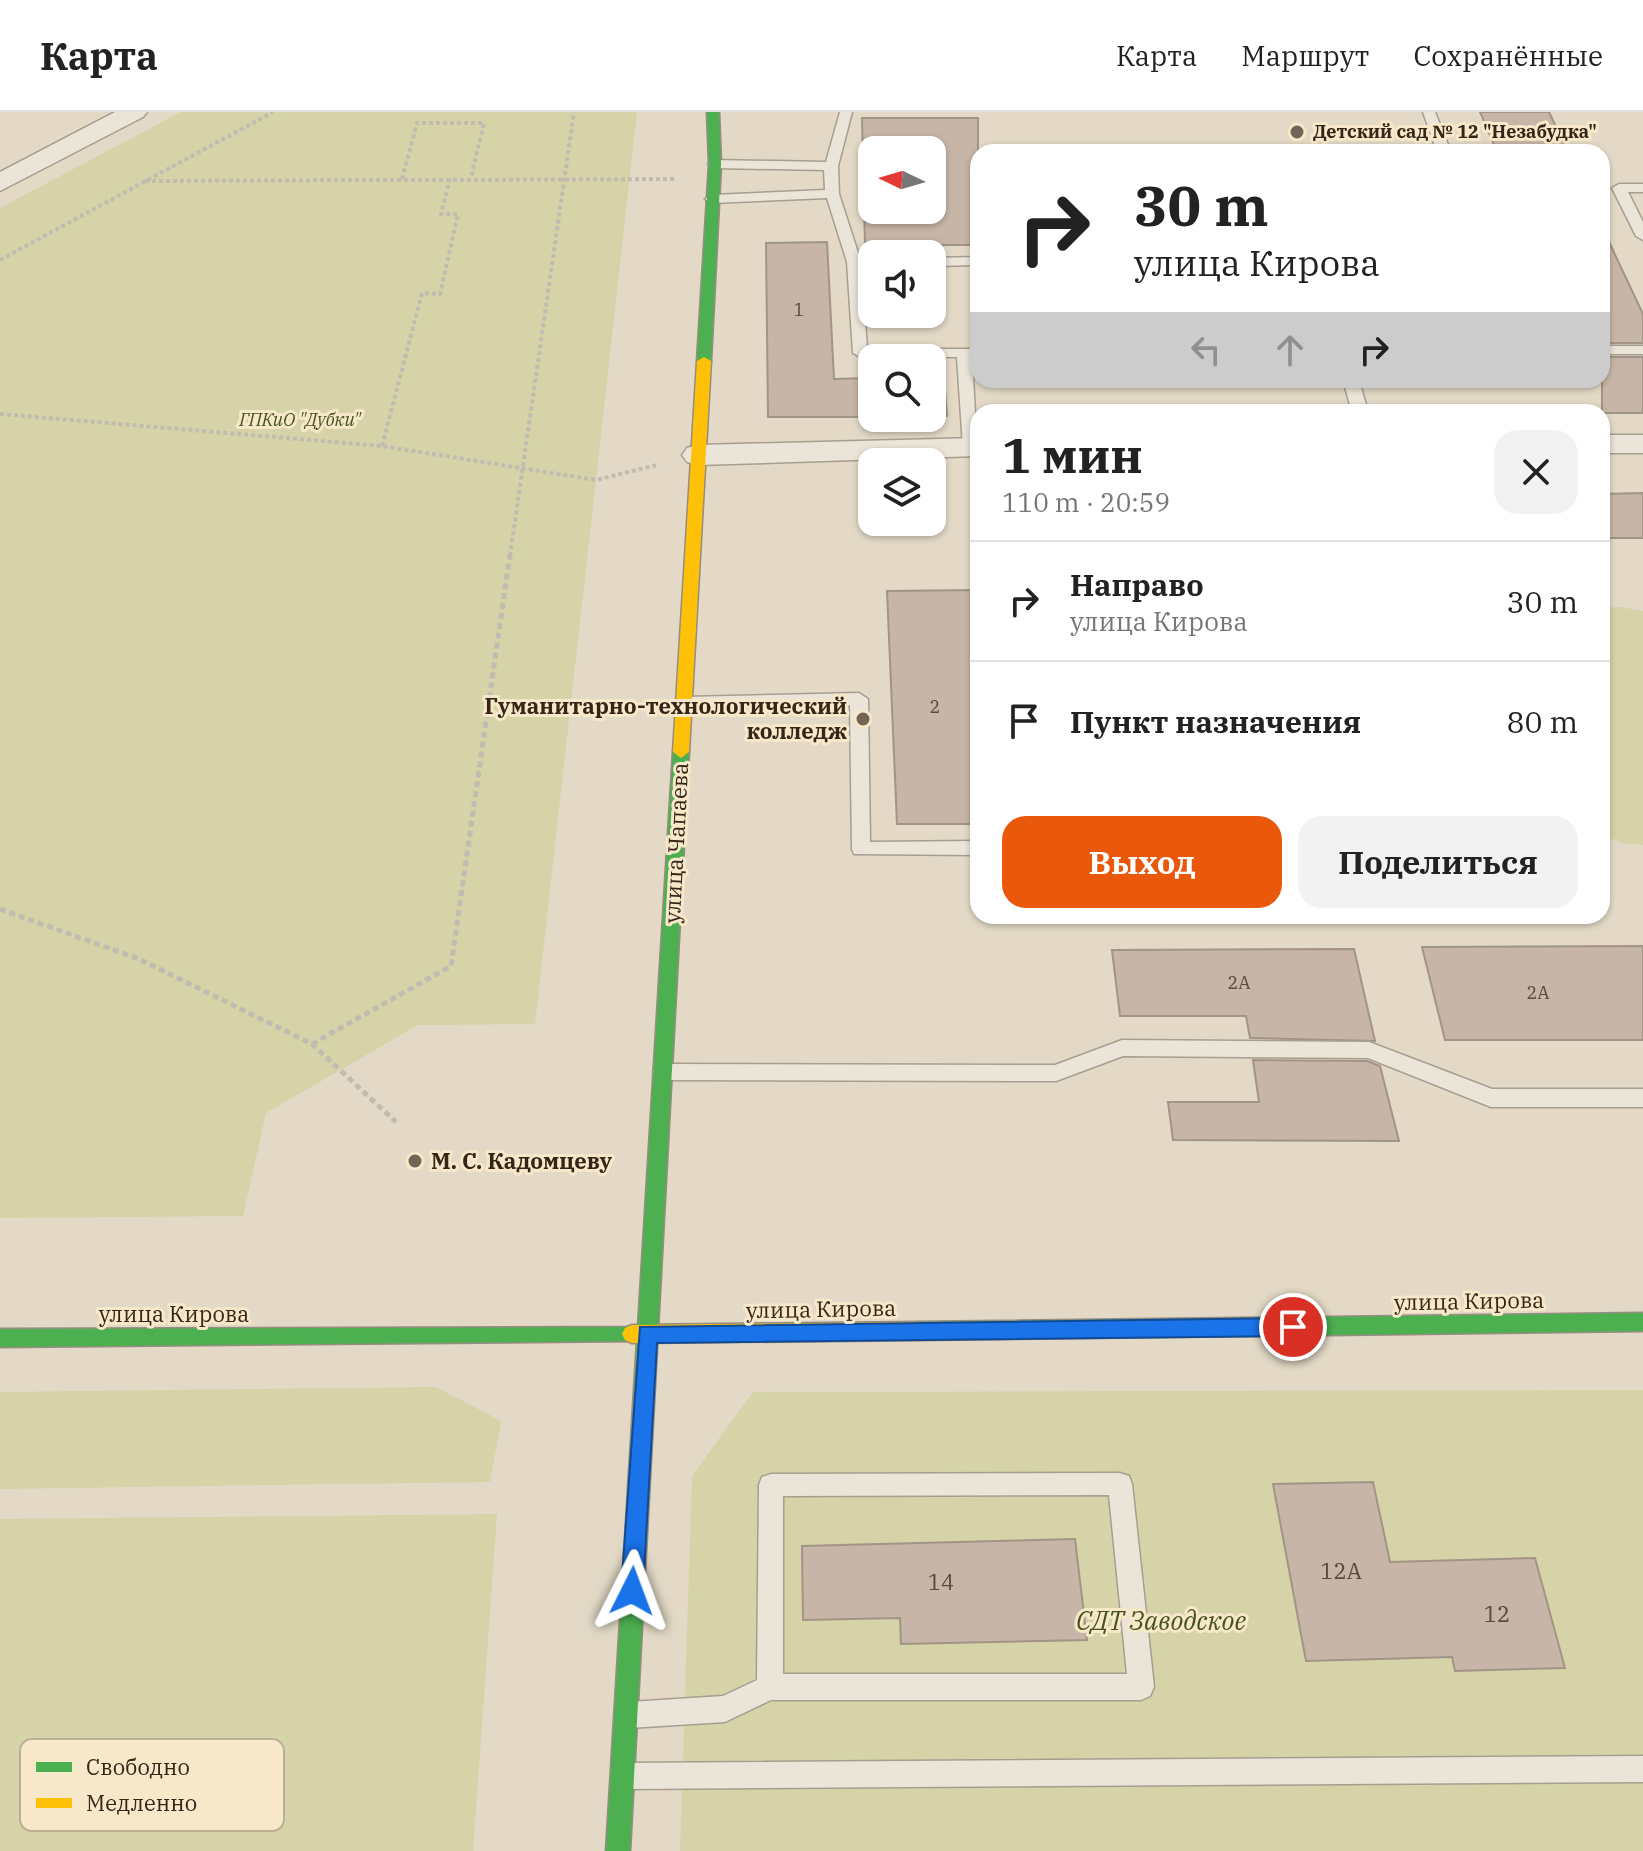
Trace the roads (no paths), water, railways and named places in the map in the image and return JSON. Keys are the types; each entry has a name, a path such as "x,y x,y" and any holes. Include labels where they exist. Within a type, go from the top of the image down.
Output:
{"street":[{"path":"6,174 134,112"},
{"name":"улица Чапаева","path":"618,1851 714,171 713,112"},
{"path":"1610,444 1643,444"},
{"path":"698,455 970,447"},
{"name":"улица Кирова","path":"0,1338 1643,1322"}],"lane":[{"path":"846,112 831,166 832,194 854,262 860,353 970,353"},
{"path":"1429,112 1441,144"},
{"path":"714,171 831,166"},
{"path":"1643,188 1619,188 1643,236"},
{"path":"712,199 832,194"},
{"path":"946,262 970,261"},
{"path":"1610,350 1643,350"},
{"path":"684,703 859,699 861,849 970,848"},
{"path":"663,1072 1056,1073 1122,1048 1369,1050 1491,1098 1643,1098"},
{"path":"625,1715 725,1709 770,1687 1141,1687 1120,1484 771,1485 770,1687"},
{"path":"623,1776 1643,1769"}],"place":[{"name":"Детский сад № 12 \"Незабудка\"","path":"1297,132"},
{"name":"Гуманитарно-технологический колледж","path":"863,719"},
{"name":"М. С. Кадомцеву","path":"415,1161"}],"park label":[{"name":"ГПКиО \"Дубки\"","path":"300,420"},
{"name":"СДТ Заводское","path":"1161,1621"}]}
